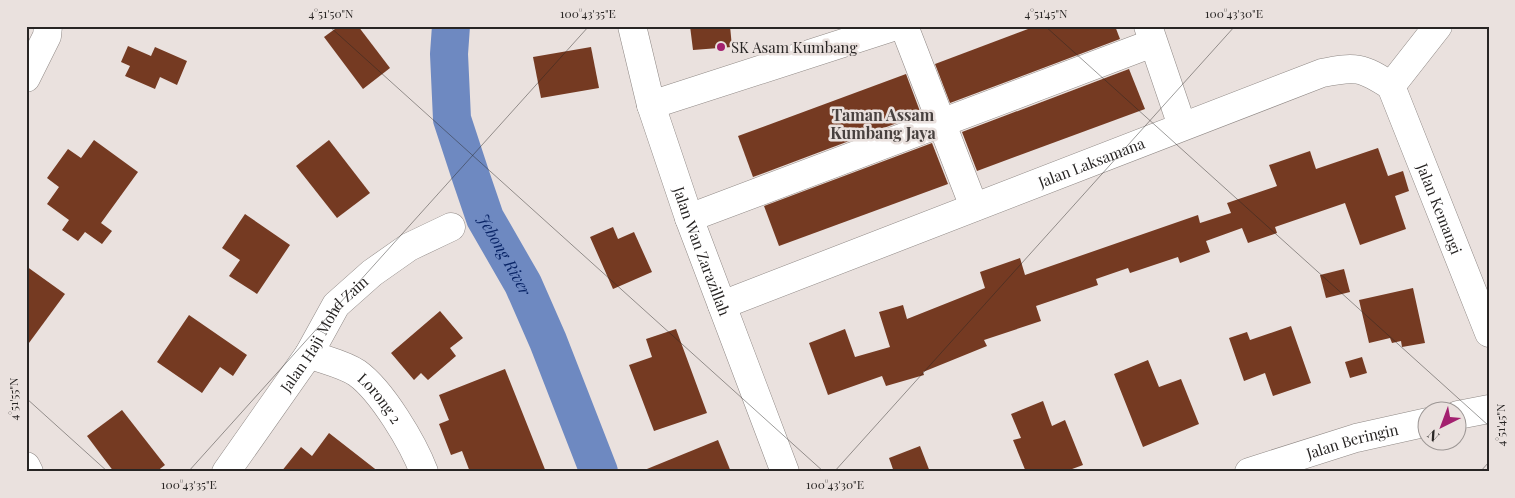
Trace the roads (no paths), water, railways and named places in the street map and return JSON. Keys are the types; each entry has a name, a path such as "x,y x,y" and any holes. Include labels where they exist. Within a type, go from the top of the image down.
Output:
{"street":[{"path":"26,78 47,36 48,26"},
{"name":"Jalan Wan Zarazillah","path":"632,26 651,105 688,218 785,472"},
{"path":"651,105 896,26"},
{"path":"904,26 974,207"},
{"path":"1391,86 1438,26"},
{"path":"688,218 942,124 1150,35 1182,126"},
{"name":"Jalan Laksamana","path":"722,305 1322,73 1351,67 1374,75 1391,86"},
{"name":"Jalan Kemangi","path":"1391,86 1489,333"},
{"name":"Jalan Haji Mohd Zain","path":"226,472 309,354 336,306 372,273 409,246 451,227"},
{"name":"Lorong 2","path":"309,354 356,372 383,401 415,447 424,472"},
{"path":"1468,414 1489,409"},
{"name":"Jalan Beringin","path":"1249,472 1356,438 1418,424"},
{"path":"26,466 29,472"}],"waterway":[{"name":"Jebong River","path":"451,26 449,54 452,119 471,177 485,218 523,284 548,341 599,472"}],"place":[{"name":"SK Asam Kumbang","path":"721,47"}],"district":[{"name":"Taman Assam Kumbang Jaya","path":"883,123"}]}
